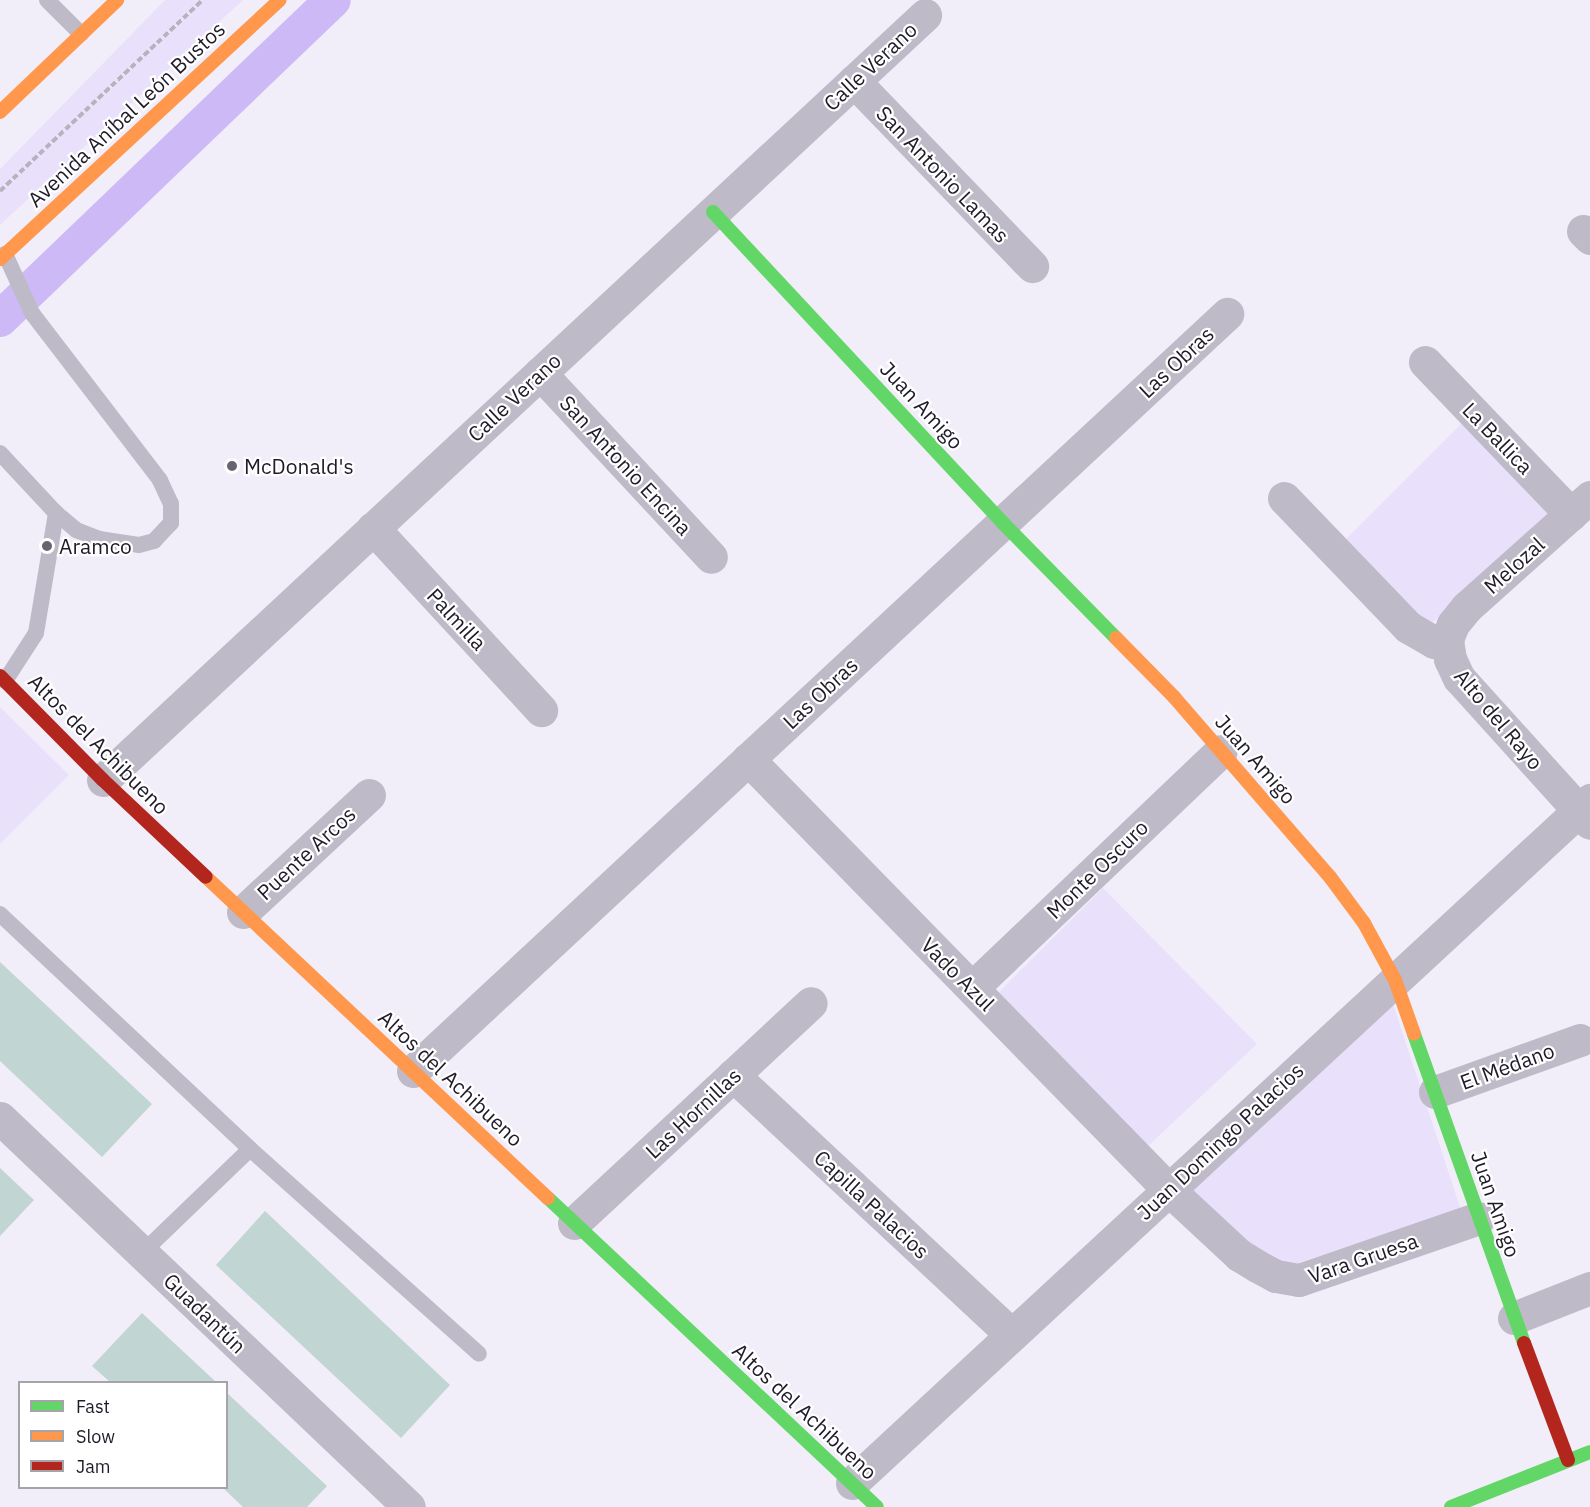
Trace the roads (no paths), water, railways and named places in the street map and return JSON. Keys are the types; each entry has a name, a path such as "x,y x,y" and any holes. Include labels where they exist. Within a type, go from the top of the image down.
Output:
{"street":[{"path":"0,112 117,0"},
{"name":"Avenida Aníbal León Bustos","path":"3,256 280,0"},
{"name":"Calle Verano","path":"103,780 925,15"},
{"name":"San Antonio Lamas","path":"854,81 1032,266"},
{"name":"Juan Amigo","path":"713,212 1003,523 1174,697 1330,877 1364,923 1395,980 1514,1318 1568,1460"},
{"name":"Las Obras","path":"413,1071 1227,314"},
{"name":"La Ballica","path":"1425,362 1580,506"},
{"name":"San Antonio Encina","path":"540,373 711,557"},
{"path":"1284,498 1408,627 1434,642 1447,640"},
{"name":"Melozal","path":"1447,640 1453,624 1466,608 1580,506"},
{"name":"Palmilla","path":"373,528 541,710"},
{"name":"Alto del Rayo","path":"1447,640 1450,659 1459,678 1586,811"},
{"name":"Altos del Achibueno","path":"2,678 103,780 877,1507"},
{"name":"Monte Oscuro","path":"973,987 1221,751"},
{"name":"Vado Azul","path":"748,759 1168,1189"},
{"name":"Puente Arcos","path":"243,912 369,795"},
{"name":"Juan Domingo Palacios","path":"852,1483 1395,980 1586,811"},
{"name":"Las Hornillas","path":"574,1223 811,1003"},
{"name":"El Médano","path":"1435,1092 1580,1040"},
{"name":"Capilla Palacios","path":"733,1075 1011,1334"},
{"name":"Guadantún","path":"0,1118 409,1507"},
{"name":"Vara Gruesa","path":"1168,1189 1239,1255 1276,1276 1299,1280 1479,1218"},
{"path":"1514,1318 1590,1288"},
{"path":"1451,1507 1590,1452"}],"lane":[{"path":"47,0 81,34"},
{"path":"0,453 56,513 76,530 99,539 139,545 154,541 171,523 173,514 160,480 77,369 58,350 27,303 22,287 3,256"},
{"path":"2,678 36,633 56,513"},
{"path":"0,914 250,1149 479,1354"},
{"path":"142,1253 250,1149"}],"waterway":[{"path":"0,319 333,0"}],"place":[{"name":"McDonald's","path":"232,466"},
{"name":"Aramco","path":"47,546"}]}
